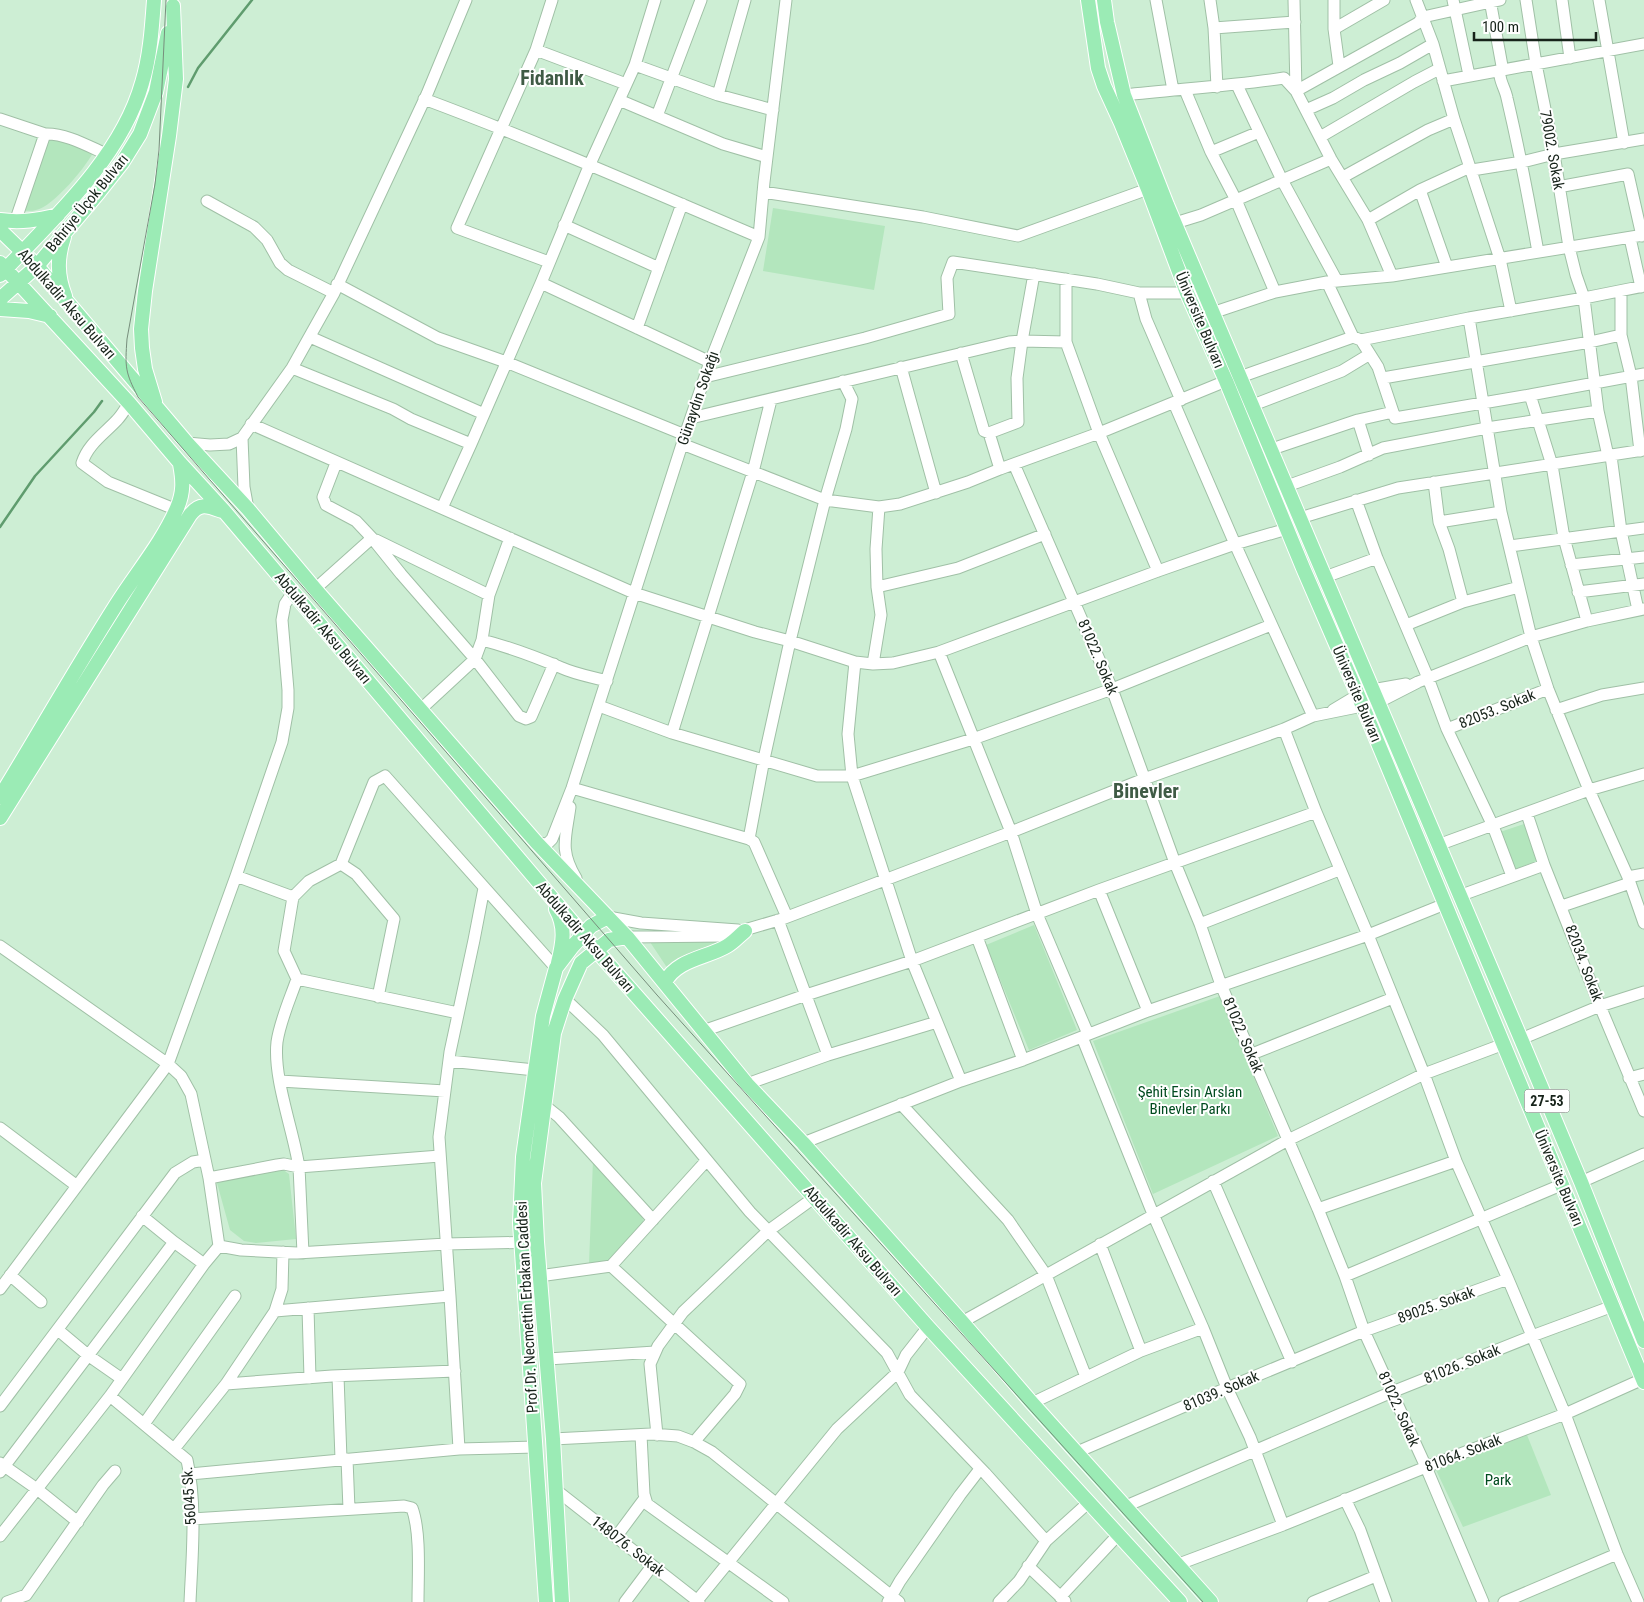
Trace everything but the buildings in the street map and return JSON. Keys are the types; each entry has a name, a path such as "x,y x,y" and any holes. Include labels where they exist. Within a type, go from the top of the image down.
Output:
{"main road":[{"name":"Bahriye Üçok Bulvarı","path":"2,269 23,252 59,215 106,154 126,123 142,84 147,62 154,0"},
{"name":"Üniversite Bulvarı","path":"1088,0 1101,77 1148,189 1197,318 1226,381 1643,1381"},
{"name":"Üniversite Bulvarı","path":"1104,0 1107,22 1124,96 1175,223 1581,1182 1644,1342"},
{"name":"Bahriye Üçok Bulvarı","path":"0,300 37,266 66,232 122,163 140,134 158,85 173,3"},
{"path":"157,407 146,369 141,329 176,79 173,3"},
{"path":"0,220 15,222 32,221 59,215"},
{"name":"Abdulkadir Aksu Bulvarı","path":"0,230 37,266 187,443 248,509 537,843 627,937 747,1084 803,1143 1032,1403 1211,1602"},
{"path":"66,232 58,262 61,287 68,304"},
{"name":"Abdulkadir Aksu Bulvarı","path":"2,269 50,316 224,511 548,895 928,1327 1180,1602"},
{"path":"0,309 29,311 50,316"},
{"path":"0,797 116,604 164,533 183,492 180,463"},
{"path":"178,505 189,501 195,508"},
{"path":"0,818 195,508 204,506 224,511"},
{"path":"548,895 563,925 564,937 556,968"},
{"name":"Prof.Dr. Necmettin Erbakan Caddesi","path":"562,1602 548,1359 540,1276 530,1242 520,1224 523,1157 543,1016 556,968 591,926 608,917"},
{"path":"665,982 669,974 681,966 728,946 745,931"},
{"name":"Prof.Dr. Necmettin Erbakan Caddesi","path":"546,1602 535,1447 530,1242 534,1183 554,1033 565,999 581,963 609,940 627,937"}],"street":[{"path":"187,443 229,444 242,438 292,368 336,288 424,98 466,0"},
{"path":"549,262 458,228 536,50 552,0"},
{"path":"658,116 701,0"},
{"path":"718,95 745,0"},
{"name":"Günaydın Sokağı","path":"572,788 683,440 710,362 759,237 786,0"},
{"path":"1156,0 1173,90"},
{"path":"1210,0 1214,28 1217,87"},
{"path":"1294,0 1296,92"},
{"path":"1334,0 1334,29 1339,66"},
{"path":"1334,29 1384,0"},
{"path":"1416,0 1433,44 1454,119 1500,259 1511,311"},
{"name":"79002. Sokak","path":"1526,0 1569,247 1584,298 1598,411 1609,456 1621,531 1628,558 1639,584 1641,609"},
{"path":"1562,0 1570,58"},
{"path":"1599,0 1624,142"},
{"path":"442,508 541,283 590,164 635,65 652,1"},
{"path":"1296,92 1418,23 1423,17 1454,5 1494,1 1502,66 1499,71 1522,162 1538,252"},
{"path":"1454,5 1469,75"},
{"path":"1214,28 1295,22"},
{"path":"1306,110 1400,64 1433,44"},
{"path":"1320,137 1414,82 1441,75 1469,75 1499,71 1644,46"},
{"path":"536,50 626,84"},
{"path":"635,65 718,95 773,110"},
{"path":"1124,96 1237,85 1284,78 1296,92 1331,159 1368,220 1392,276"},
{"path":"1237,85 1357,338 1370,354 1382,378 1395,418 1530,396 1644,374"},
{"path":"1185,90 1211,152 1236,200 1275,292"},
{"path":"424,98 590,164 759,237"},
{"path":"619,100 723,144 767,157"},
{"path":"0,119 45,134 70,139 106,154"},
{"path":"1342,177 1428,130 1454,119"},
{"path":"1211,152 1259,132"},
{"path":"15,222 45,134"},
{"path":"1368,220 1420,190 1471,168 1522,162 1554,154 1644,139"},
{"path":"1175,223 1201,215 1331,159"},
{"path":"1240,377 1357,338 1642,286 1639,236 1628,174 1558,187"},
{"path":"763,192 923,217 1018,236 1148,189"},
{"path":"1420,190 1447,267"},
{"path":"207,201 254,227 267,240 280,264 288,270 336,288 438,338 506,362 753,472 825,500 879,507 900,504 936,493 1099,433 1226,381"},
{"path":"637,328 682,204"},
{"path":"564,225 659,268"},
{"path":"1197,318 1275,292 1332,282 1392,276 1639,236"},
{"path":"705,377 866,338 949,314 947,278 953,262 1066,279 1139,294 1187,293"},
{"path":"989,433 1018,422 1017,378 1034,274"},
{"path":"1066,279 1066,342 1099,433 1158,571"},
{"path":"541,283 710,362"},
{"path":"1300,518 1398,488 1642,450 1631,376 1621,335 1621,291"},
{"path":"1139,294 1146,319 1177,401 1235,544 1313,716"},
{"path":"1468,318 1477,361 1501,512 1531,637 1556,710 1629,880 1644,923"},
{"path":"1382,378 1621,335"},
{"path":"310,337 484,414"},
{"path":"691,418 1022,340 1066,342"},
{"path":"961,353 984,431 989,433 1000,469"},
{"path":"1253,405 1342,371 1370,354"},
{"path":"901,367 936,493"},
{"path":"292,368 393,409 411,419 471,444"},
{"path":"749,838 790,641 825,500 846,430 852,399 843,381"},
{"path":"1530,396 1552,465 1564,538 1586,621"},
{"path":"672,733 753,472 771,400"},
{"path":"129,403 118,418 90,446 85,453 82,463 108,482 178,505"},
{"path":"1287,486 1340,468 1383,448 1487,428 1598,411"},
{"path":"1272,449 1358,420 1393,412"},
{"path":"1358,420 1369,455"},
{"path":"251,424 634,593 855,662 873,664 893,663 939,652 1158,571 1287,528"},
{"path":"242,438 244,487 248,509"},
{"path":"336,463 322,497 326,505 356,521 372,538 475,659 518,716 526,719 531,717 554,664"},
{"name":"81022. Sokak","path":"1014,464 1112,688 1175,863 1222,985 1318,1208 1364,1331 1426,1467 1483,1602"},
{"path":"1434,482 1439,522 1449,549 1463,602"},
{"path":"1356,500 1377,558 1406,625 1423,680 1493,826 1512,876"},
{"path":"873,664 881,615 877,587 876,549 879,507"},
{"path":"1439,522 1501,512"},
{"path":"1510,546 1644,528"},
{"path":"877,587 958,568 1045,534"},
{"path":"316,589 372,538"},
{"path":"372,538 489,595"},
{"path":"421,709 475,659 482,640 489,595 510,538"},
{"path":"1570,565 1644,557"},
{"path":"1326,577 1377,558"},
{"path":"1578,592 1639,584"},
{"path":"1406,625 1463,602 1519,587"},
{"path":"0,1288 168,1064 277,758 285,726 288,690 282,620 285,604 293,592"},
{"path":"1360,701 1377,703 1423,680 1531,637 1586,621 1641,609"},
{"path":"598,706 672,733 817,776 852,776 973,739 1112,688 1271,625"},
{"path":"482,640 554,664 562,669 606,681"},
{"path":"939,652 1011,832 1037,914 1154,1214 1204,1328 1226,1388 1243,1419 1282,1525"},
{"path":"855,662 848,734 852,776 912,961 961,1081"},
{"path":"627,937 724,936 745,931 886,880 1144,779 1313,716 1327,714 1360,701 1372,690 1423,680"},
{"path":"1556,710 1602,695 1644,688"},
{"name":"82053. Sokak","path":"1447,729 1548,689"},
{"path":"1284,728 1316,812 1424,1074 1456,1160 1565,1414 1617,1554 1638,1602"},
{"path":"1438,845 1589,790 1644,774"},
{"path":"303,1252 299,1167 280,1081 277,1044 278,1034 297,979 284,951 293,897 309,881 341,864 374,782 385,776 556,968"},
{"path":"572,788 749,838 754,842 828,1055"},
{"path":"537,843 547,844 552,839 572,788"},
{"path":"572,788 564,848 568,866 583,890"},
{"path":"703,1031 912,961 1099,890 1316,812"},
{"name":"82034. Sokak","path":"1527,814 1544,865 1644,1111"},
{"path":"341,864 356,874 394,919 378,998"},
{"path":"1459,896 1544,865"},
{"path":"1200,924 1340,870"},
{"path":"1562,906 1644,874"},
{"path":"236,876 293,897"},
{"path":"459,1449 438,1137 449,1061 484,888"},
{"path":"1099,890 1148,1011"},
{"path":"803,1143 1148,1011 1368,935 1445,904"},
{"path":"608,917 641,923 745,931"},
{"path":"978,937 1023,1060"},
{"path":"0,946 168,1064 181,1076 191,1094 209,1178 218,1246 110,1396 0,1536"},
{"path":"297,979 378,998 458,1013"},
{"path":"1520,1039 1600,1006 1644,992"},
{"path":"1252,1054 1393,998"},
{"path":"565,999 603,1035 768,1231 887,1353 910,1395 1046,1541"},
{"path":"747,1084 828,1055 937,1022"},
{"path":"962,1322 1288,1140 1424,1074 1504,1044"},
{"path":"449,1061 535,1070"},
{"path":"1629,1078 1644,1074"},
{"path":"280,1081 445,1091"},
{"path":"901,1104 1008,1220 1046,1274 1086,1377"},
{"path":"544,1105 560,1117 653,1220"},
{"path":"0,1128 77,1186"},
{"path":"1581,1182 1644,1154"},
{"path":"209,1178 277,1165 299,1167 440,1156"},
{"path":"0,1406 175,1173 193,1162 205,1160"},
{"path":"540,1276 611,1266 707,1160"},
{"path":"1318,1208 1456,1160"},
{"path":"1213,1181 1292,1362"},
{"path":"1345,1276 1561,1185"},
{"path":"657,1435 650,1364 655,1352 683,1312 768,1231 815,1197"},
{"path":"142,1216 204,1264"},
{"path":"78,1522 37,1489 1,1467 89,1356 174,1242"},
{"path":"218,1246 241,1250 303,1252 446,1244 530,1242"},
{"path":"1100,1244 1141,1351"},
{"path":"174,1449 226,1384 275,1311 282,1289 283,1252"},
{"path":"611,1266 740,1384 735,1394 694,1442"},
{"path":"10,1275 41,1302"},
{"name":"89025. Sokak","path":"1364,1331 1508,1278"},
{"path":"144,1424 235,1296"},
{"path":"275,1311 450,1296"},
{"name":"81026. Sokak","path":"1392,1392 1613,1306"},
{"path":"308,1308 310,1378"},
{"path":"697,1602 837,1429 898,1372 906,1355 928,1327"},
{"path":"1032,1403 1141,1351 1204,1328"},
{"path":"58,1330 89,1356 122,1379"},
{"name":"81039. Sokak","path":"1077,1452 1364,1331"},
{"path":"548,1359 655,1352"},
{"path":"226,1384 338,1376 455,1371"},
{"path":"338,1376 349,1509"},
{"name":"81064. Sokak","path":"1178,1564 1565,1414 1643,1381"},
{"path":"1126,1506 1392,1392"},
{"name":"56045 Sk.","path":"110,1396 187,1460 190,1474 192,1519 190,1602"},
{"path":"641,1435 647,1504 783,1602"},
{"path":"553,1439 657,1435 678,1436 694,1442 712,1452 893,1600 900,1580 980,1468"},
{"path":"190,1474 459,1449 535,1447"},
{"path":"7,1602 26,1595 115,1471"},
{"name":"148076. Sokak","path":"556,1490 697,1602"},
{"path":"616,1537 645,1498"},
{"path":"1345,1499 1360,1530 1386,1602"},
{"path":"999,1602 1019,1581 1046,1541 1088,1502"},
{"path":"192,1519 404,1506 412,1508 416,1517 418,1602"},
{"path":"1028,1566 1063,1599 1118,1535"},
{"path":"1504,1602 1617,1554"},
{"path":"625,1602 652,1566"},
{"path":"1313,1602 1376,1576"}],"green space":[{"path":"38,132 95,149 78,175 60,194 43,207 33,211 13,209 18,206"},
{"path":"773,208 885,226 874,290 763,271"},
{"path":"1524,824 1537,861 1510,871 1497,833"},
{"path":"1034,925 1077,1030 1029,1050 986,945"},
{"path":"728,941 668,969 650,942"},
{"name":"Şehit Ersin Arslan Binevler Parkı","path":"1220,996 1278,1136 1153,1194 1093,1041"},
{"path":"593,1160 642,1216 644,1224 615,1256 607,1262 589,1264"},
{"path":"279,1167 289,1174 296,1239 256,1243 244,1241 230,1230 217,1183"},
{"name":"Park","path":"1527,1435 1551,1495 1463,1527 1436,1470"}],"waterway":[{"path":"188,87 198,68 252,0"},
{"path":"0,527 35,476 102,401"}],"tram line":[{"path":"166,0 159,150 155,184 127,339 127,369 138,397 657,995 1203,1602"}],"district":[{"name":"Fidanlık","path":"552,78"},
{"name":"Binevler","path":"1146,791"}]}
